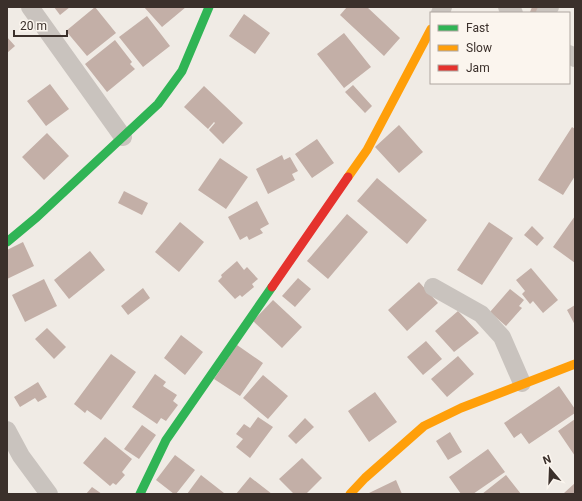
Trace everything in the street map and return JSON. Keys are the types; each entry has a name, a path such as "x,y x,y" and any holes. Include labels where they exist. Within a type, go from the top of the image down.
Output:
{"street":[{"path":"30,7 123,137"},
{"path":"7,242 37,217 158,104 182,71 209,7"},
{"path":"140,494 170,434 367,150 430,31"},
{"path":"433,287 481,314 502,337 522,383"},
{"path":"350,494 365,478 424,426 461,408 522,383 575,364"},
{"path":"7,430 21,456 37,475 49,494"}],"building":[{"path":"54,7 70,7 60,15"},
{"path":"95,7 116,33 87,56 66,31"},
{"path":"144,7 186,7 162,27"},
{"path":"347,7 367,7 400,38 384,56 340,15"},
{"path":"532,7 542,7 540,12 530,12"},
{"path":"244,14 270,33 255,54 229,36"},
{"path":"147,16 170,46 143,67 119,37"},
{"path":"344,33 371,67 344,88 317,54"},
{"path":"7,37 15,46 7,53"},
{"path":"115,40 132,62 130,64 135,69 107,92 85,64"},
{"path":"50,84 69,109 46,126 27,101"},
{"path":"353,85 372,106 365,113 345,92"},
{"path":"204,86 243,123 223,144 209,130 215,123 214,122 208,129 184,107"},
{"path":"399,125 423,152 399,173 375,147"},
{"path":"572,127 575,129 575,176 563,195 538,180"},
{"path":"47,133 69,156 44,180 22,157"},
{"path":"317,139 334,163 312,178 295,154"},
{"path":"282,155 284,160 290,157 298,171 292,174 295,180 268,194 256,169"},
{"path":"220,158 248,177 226,209 198,190"},
{"path":"377,178 427,220 407,244 357,201"},
{"path":"124,191 148,203 142,215 118,203"},
{"path":"257,201 269,224 260,229 263,233 249,240 247,236 240,240 228,217"},
{"path":"347,214 368,232 328,279 307,261"},
{"path":"575,216 575,263 553,247"},
{"path":"180,222 204,242 179,272 155,252"},
{"path":"489,222 513,238 482,285 457,270"},
{"path":"532,226 544,238 537,246 524,235"},
{"path":"23,242 34,266 7,279 7,250"},
{"path":"90,251 105,270 69,299 54,280"},
{"path":"237,261 244,270 247,267 258,279 252,284 254,287 242,297 240,295 235,299 218,281 222,277 221,275"},
{"path":"531,268 558,300 543,313 533,301 530,304 522,294 525,291 516,280"},
{"path":"298,278 311,289 295,307 282,296"},
{"path":"44,279 57,306 25,322 12,295"},
{"path":"419,282 438,303 407,331 388,310"},
{"path":"143,288 150,298 128,315 121,306"},
{"path":"510,289 524,300 519,306 522,308 506,326 490,312"},
{"path":"273,300 302,327 282,348 253,321"},
{"path":"575,305 575,325 567,310"},
{"path":"458,311 479,333 454,352 435,331"},
{"path":"47,328 66,347 54,359 35,339"},
{"path":"181,335 203,352 185,375 164,358"},
{"path":"426,341 442,359 423,375 407,357"},
{"path":"237,345 263,363 240,396 214,379"},
{"path":"111,354 136,372 101,420 87,410 85,413 74,404"},
{"path":"458,356 474,374 447,397 431,379"},
{"path":"155,374 166,382 163,386 177,395 173,401 178,405 166,421 161,418 157,424 132,407"},
{"path":"263,375 288,396 268,419 243,398"},
{"path":"38,382 47,397 38,402 35,398 20,407 14,397"},
{"path":"559,386 575,409 575,413 529,444 521,433 514,438 504,423"},
{"path":"375,392 397,422 369,442 348,411"},
{"path":"258,417 273,427 250,458 236,447 243,439 236,434 244,424 250,428"},
{"path":"305,418 314,427 296,444 288,436"},
{"path":"575,419 575,456 558,431"},
{"path":"142,425 156,435 139,459 124,449"},
{"path":"450,432 462,452 448,460 436,441"},
{"path":"105,437 132,459 122,472 125,475 116,485 113,483 110,486 83,463"},
{"path":"488,449 505,472 473,494 461,494 449,477"},
{"path":"175,455 195,470 176,494 174,494 156,480"},
{"path":"302,458 322,478 306,494 294,494 279,479"},
{"path":"201,475 224,493 187,494"},
{"path":"506,475 521,494 482,494"},
{"path":"250,477 272,494 236,494"},
{"path":"396,480 402,494 369,494 369,493"},
{"path":"575,483 575,494 564,493"},
{"path":"92,487 102,494 86,494"}],"traffic: fast":[{"path":"7,242 37,217 158,104 182,71 209,7"},
{"path":"140,494 166,440 272,287"}],"traffic: slow":[{"path":"348,177 367,150 430,31"},
{"path":"350,494 365,478 424,426 461,408 575,364"}],"traffic: jam":[{"path":"272,287 348,177"}]}
